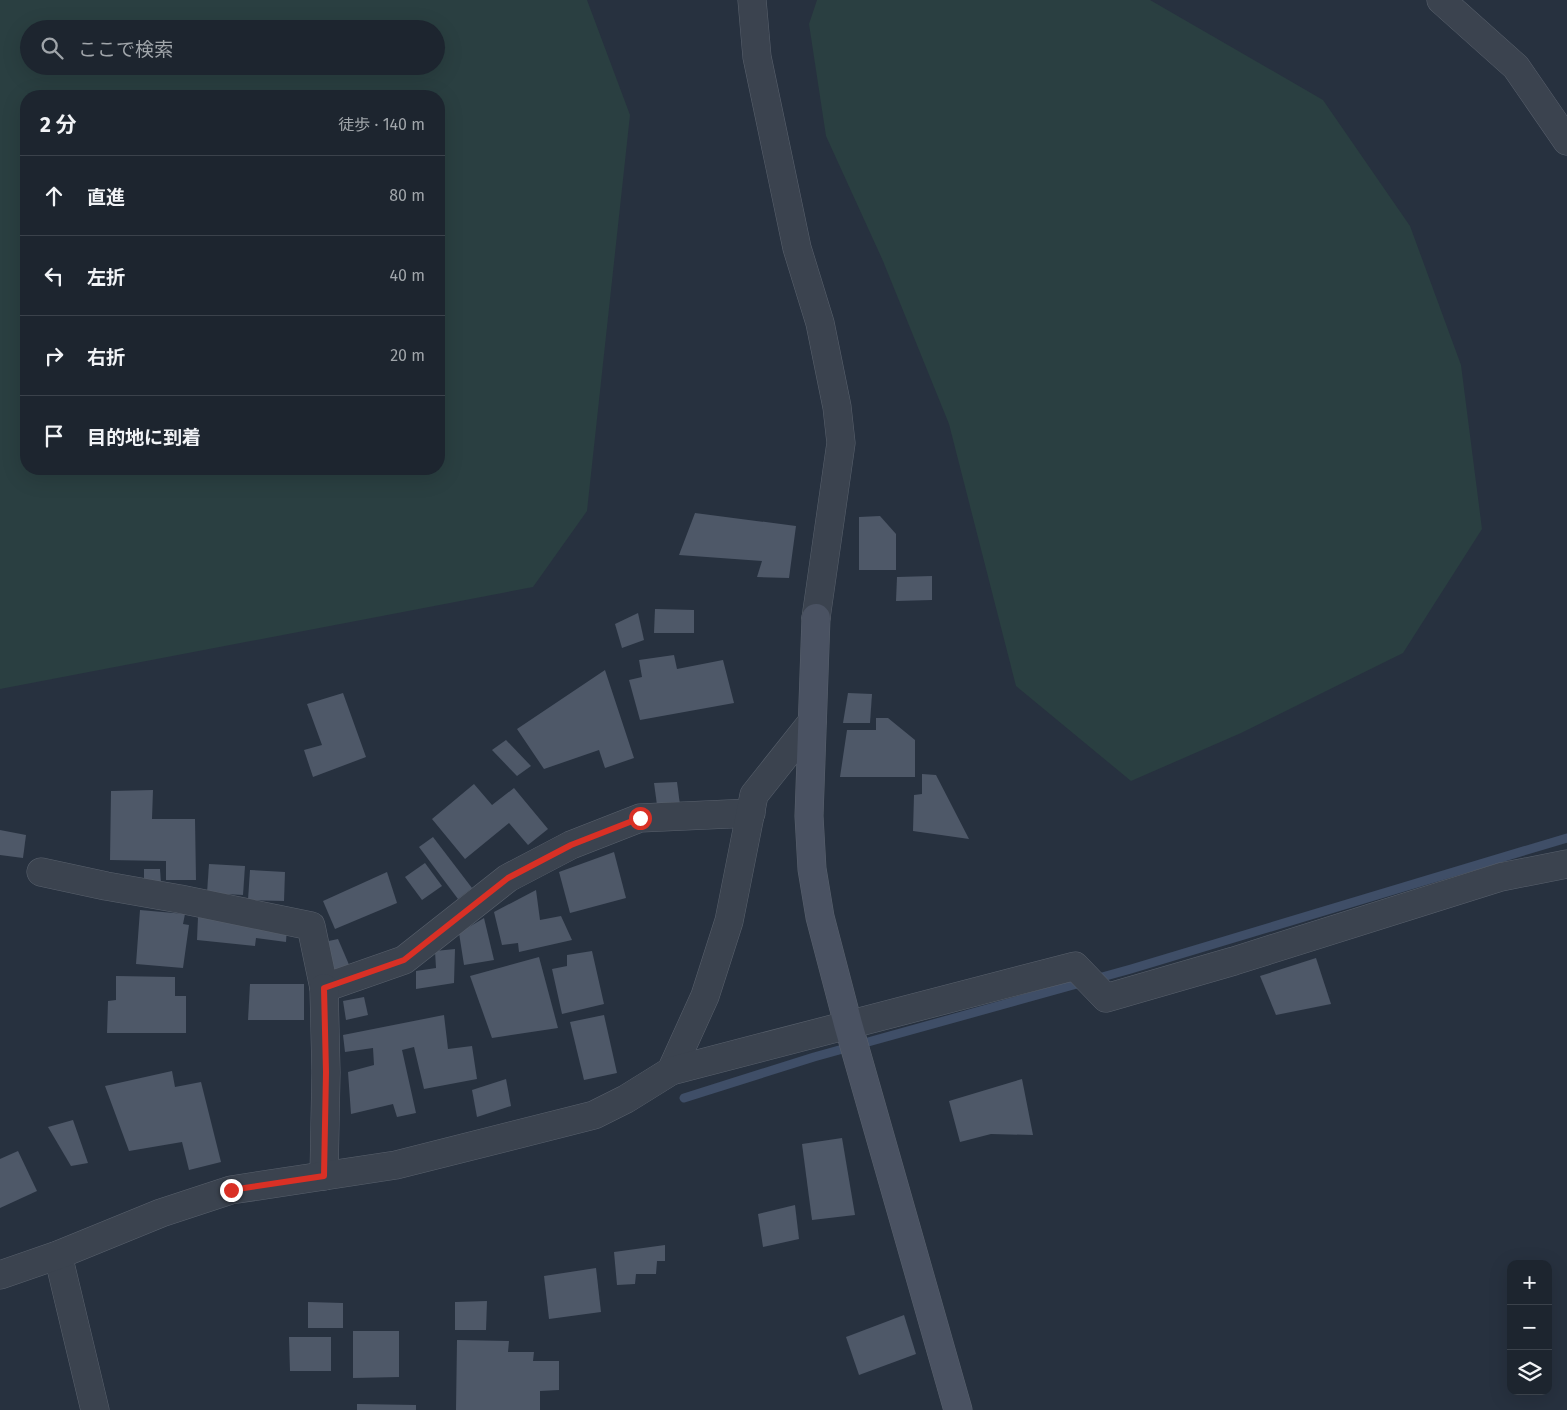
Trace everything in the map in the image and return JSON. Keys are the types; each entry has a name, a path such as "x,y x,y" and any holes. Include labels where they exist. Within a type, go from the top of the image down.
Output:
{"street":[{"path":"752,0 757,56 797,248 820,323 841,443 816,618 809,816 812,869 820,916 851,1037 958,1410"},
{"path":"1441,0 1516,67 1567,141"},
{"path":"671,1071 705,996 729,921 754,795 812,722"},
{"path":"324,988 404,960 508,878 571,845 640,818 751,813"},
{"path":"0,1275 58,1255 161,1213 231,1190 396,1165 594,1115 626,1099 671,1071 851,1037 1076,966 1106,998 1234,961 1501,878 1567,864"},
{"path":"41,872 106,886 180,898 311,926 324,988 326,1072 324,1176"},
{"path":"58,1255 95,1410"}],"green space":[{"path":"0,0 587,0 630,115 587,511 533,587 0,689"},
{"path":"817,0 1150,0 1323,100 1410,226 1461,365 1482,529 1403,653 1241,733 1131,781 1016,686 949,424 883,261 826,136 809,24"}],"building":[{"path":"695,513 796,526 789,578 757,577 762,561 679,555"},
{"path":"880,516 896,534 896,570 859,570 859,517"},
{"path":"932,576 932,600 896,601 897,577"},
{"path":"655,609 694,610 694,633 654,633"},
{"path":"638,613 644,640 622,648 615,624"},
{"path":"674,655 677,669 723,660 734,703 640,720 629,680 642,677 639,660"},
{"path":"605,670 634,758 605,768 599,750 544,769 517,729"},
{"path":"343,693 366,757 313,777 304,750 322,745 307,704"},
{"path":"848,693 872,694 870,723 843,723"},
{"path":"876,718 888,718 915,740 915,777 840,777 847,730 876,730"},
{"path":"506,740 531,766 517,776 492,750"},
{"path":"922,774 936,775 969,839 913,831 914,795 922,794"},
{"path":"677,782 680,805 657,805 654,783"},
{"path":"474,784 492,805 514,788 548,829 528,845 509,823 465,859 432,819"},
{"path":"153,790 152,819 195,819 196,880 166,880 166,861 110,860 111,791"},
{"path":"0,830 26,835 23,858 0,855"},
{"path":"433,837 472,888 458,899 419,847"},
{"path":"614,852 626,898 570,913 559,872"},
{"path":"425,863 442,886 422,900 405,877"},
{"path":"209,864 245,866 243,895 207,893"},
{"path":"144,869 160,869 161,883 144,883"},
{"path":"250,870 285,872 284,901 248,900"},
{"path":"387,872 397,903 335,929 323,901"},
{"path":"536,890 540,920 561,916 572,940 519,952 518,943 502,945 494,912"},
{"path":"140,910 185,914 183,924 189,925 183,968 136,964"},
{"path":"198,917 287,926 286,942 256,938 255,946 197,940"},
{"path":"484,918 494,960 464,965 459,933"},
{"path":"338,939 350,967 335,974 324,942"},
{"path":"455,949 454,983 416,989 416,971 436,968 435,951"},
{"path":"592,951 604,1004 562,1014 552,969 567,966 567,955"},
{"path":"539,957 558,1028 492,1038 470,976"},
{"path":"1316,958 1331,1004 1276,1015 1260,976"},
{"path":"116,976 175,977 175,996 186,996 186,1033 107,1033 108,1001 116,1000"},
{"path":"250,984 304,984 304,1020 248,1020"},
{"path":"364,997 368,1015 346,1020 343,1001"},
{"path":"444,1015 448,1049 472,1046 477,1079 424,1089 414,1047 402,1050 416,1113 397,1117 393,1104 351,1114 348,1072 374,1065 373,1048 345,1052 343,1035"},
{"path":"604,1015 617,1073 584,1080 570,1022"},
{"path":"172,1071 175,1087 201,1082 221,1162 189,1170 182,1142 129,1151 105,1086"},
{"path":"506,1079 511,1106 477,1117 472,1090"},
{"path":"1022,1079 1033,1135 991,1134 960,1142 949,1101"},
{"path":"73,1120 88,1163 71,1166 48,1127"},
{"path":"842,1138 855,1215 812,1220 802,1144"},
{"path":"18,1151 37,1191 0,1208 0,1159"},
{"path":"795,1205 799,1239 763,1247 758,1214"},
{"path":"665,1245 665,1261 657,1261 656,1274 636,1274 635,1284 617,1285 614,1252"},
{"path":"596,1268 601,1312 549,1319 544,1276"},
{"path":"487,1301 486,1330 455,1330 455,1302"},
{"path":"308,1302 343,1303 343,1328 308,1328"},
{"path":"904,1315 916,1354 859,1375 846,1337"},
{"path":"353,1331 399,1331 399,1377 353,1378"},
{"path":"289,1337 331,1337 331,1371 290,1371"},
{"path":"457,1340 509,1341 508,1352 534,1352 533,1361 559,1361 559,1390 540,1391 540,1410 456,1410"},
{"path":"357,1404 416,1405 416,1410 357,1410"}],"waterway":[{"path":"684,1098 814,1057 1131,969 1567,838"}],"route":[{"path":"231,1190 324,1176 326,1072 324,988 404,960 508,878 571,845 640,818"}]}
